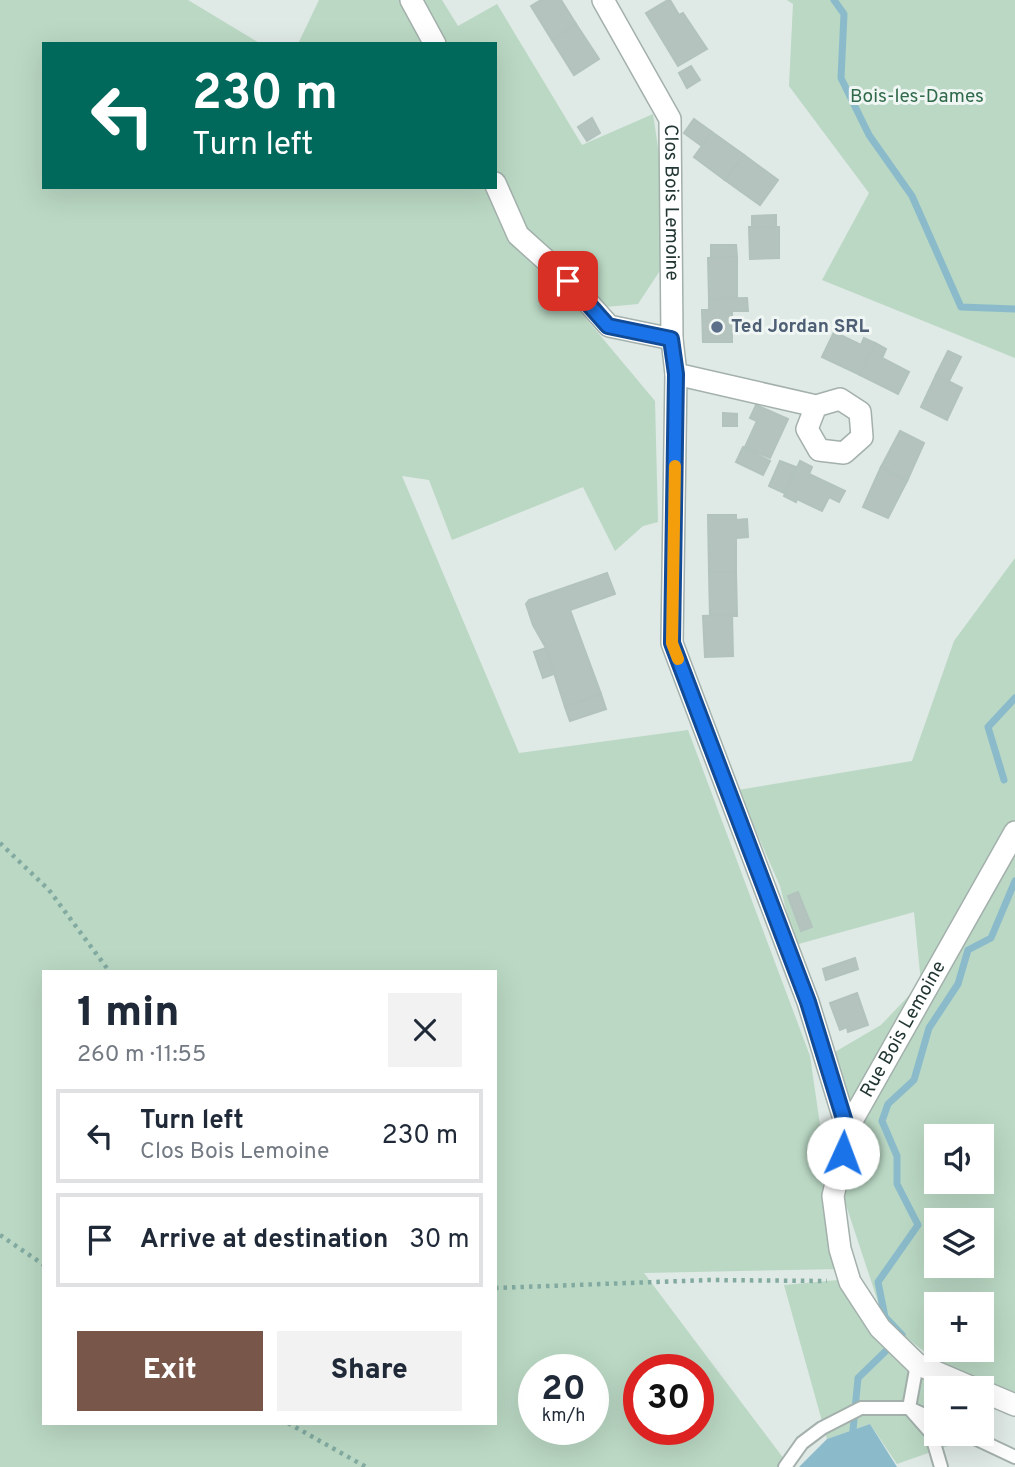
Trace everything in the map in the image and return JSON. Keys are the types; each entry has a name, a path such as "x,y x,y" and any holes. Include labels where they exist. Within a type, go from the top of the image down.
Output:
{"street":[{"path":"411,0 434,42"},
{"name":"Clos Bois Lemoine","path":"603,0 670,119 671,339 676,374 672,643 808,1002 848,1132"},
{"path":"497,187 519,235 568,281 608,326 671,339"},
{"path":"676,374 816,406"},
{"name":"Rue Bois Lemoine","path":"945,1376 917,1364 880,1328 850,1282 840,1250 834,1196 848,1132 854,1117 1015,832"},
{"path":"994,1396 1015,1405"}],"lane":[{"path":"909,1408 917,1364"},
{"path":"785,1467 802,1443 822,1428 861,1408 909,1408 924,1415"},
{"path":"909,1408 931,1433 941,1467"},
{"path":"992,1446 1015,1457"}],"path":[{"path":"0,843 49,890 108,970"},
{"path":"0,1236 42,1264"},
{"path":"497,1288 709,1280 850,1282"},
{"path":"292,1425 366,1467"}],"green space":[{"path":"0,0 188,0 258,42 42,42 42,189 497,189 497,42 299,42 319,0 442,0 458,26 497,4 582,145 653,114 660,161 663,266 638,304 605,307 558,271 573,303 655,401 658,522 643,526 615,551 583,487 452,540 429,480 402,476 519,753 688,730 810,1056 841,1269 644,1273 705,1354 623,1354 623,1445 714,1445 714,1366 790,1467 0,1467"},
{"name":"Bois-les-Dames","path":"787,0 1015,0 1015,358 822,280 869,193 789,86 793,4"},
{"path":"1015,558 1015,1392 994,1384 994,1376 975,1376 940,1362 994,1362 994,1292 924,1292 924,1351 884,1320 845,1202 828,1056 881,1025 921,983 914,912 795,945 780,886 738,790 912,761 954,641"},
{"path":"838,1280 905,1368 924,1378 924,1446 948,1446 897,1464 870,1424 827,1439 784,1285"}],"water":[{"path":"870,1424 897,1467 799,1467 827,1439"}],"building":[{"path":"541,0 561,0 576,24 552,40 531,6"},
{"path":"668,0 679,15 683,13 707,49 678,66 646,13"},
{"path":"576,24 599,59 574,75 552,40"},
{"path":"691,66 700,80 687,88 679,73"},
{"path":"592,118 600,133 587,141 578,127"},
{"path":"694,119 712,132 702,146 684,133"},
{"path":"712,132 744,155 725,180 694,157"},
{"path":"744,155 778,180 760,205 725,180"},
{"path":"776,215 776,227 752,227 752,216"},
{"path":"749,227 779,227 779,258 750,259"},
{"path":"711,245 736,245 737,257 711,258"},
{"path":"737,257 737,299 709,299 708,258"},
{"name":"Ted Jordan SRL","path":"747,298 748,311 732,311 732,342 703,342 702,310 709,310 709,299"},
{"path":"834,332 861,345 864,338 875,343 860,375 822,357"},
{"path":"875,343 886,349 882,358 909,372 898,394 860,375"},
{"path":"948,351 961,357 949,381 936,375"},
{"path":"936,375 962,388 947,420 921,407"},
{"path":"756,405 788,419 770,458 745,447 757,421 750,418"},
{"path":"723,413 737,414 737,426 723,426"},
{"path":"900,431 924,443 907,481 881,467"},
{"path":"743,447 770,461 763,475 736,462"},
{"path":"780,461 796,467 784,493 769,486"},
{"path":"800,461 812,467 809,474 845,491 839,502 829,497 822,511 784,496"},
{"path":"881,467 907,481 888,518 863,507"},
{"path":"708,515 736,515 736,520 747,519 748,537 736,538 736,572 709,572"},
{"path":"709,572 736,572 737,616 710,616"},
{"path":"607,573 615,594 570,610 601,694 565,707 546,648 533,625 526,604 529,600"},
{"path":"732,615 733,656 705,657 703,616"},
{"path":"546,648 554,674 543,678 534,652"},
{"path":"601,694 606,709 570,721 565,707"},
{"path":"798,892 812,927 801,931 788,896"},
{"path":"855,958 858,969 826,980 823,969"},
{"path":"857,993 868,1025 848,1032 847,1027 840,1030 830,1003"}],"waterway":[{"path":"834,0 844,14 841,78 869,135 912,196 961,307 1015,309"},
{"path":"1004,780 988,727 1015,698"},
{"path":"902,1335 885,1317 878,1282 918,1225 897,1184 897,1156 882,1121 888,1104 914,1080 929,1028 958,984 968,950 991,938 1015,881"},
{"path":"853,1430 858,1378 893,1344"}],"slow traffic":[{"path":"675,466 672,643 678,659"}],"place":[{"name":"Ted Jordan SRL","path":"717,327"}],"route":[{"path":"568,281 608,326 671,339 676,374 672,643 808,1002 848,1132 843,1153"}]}
